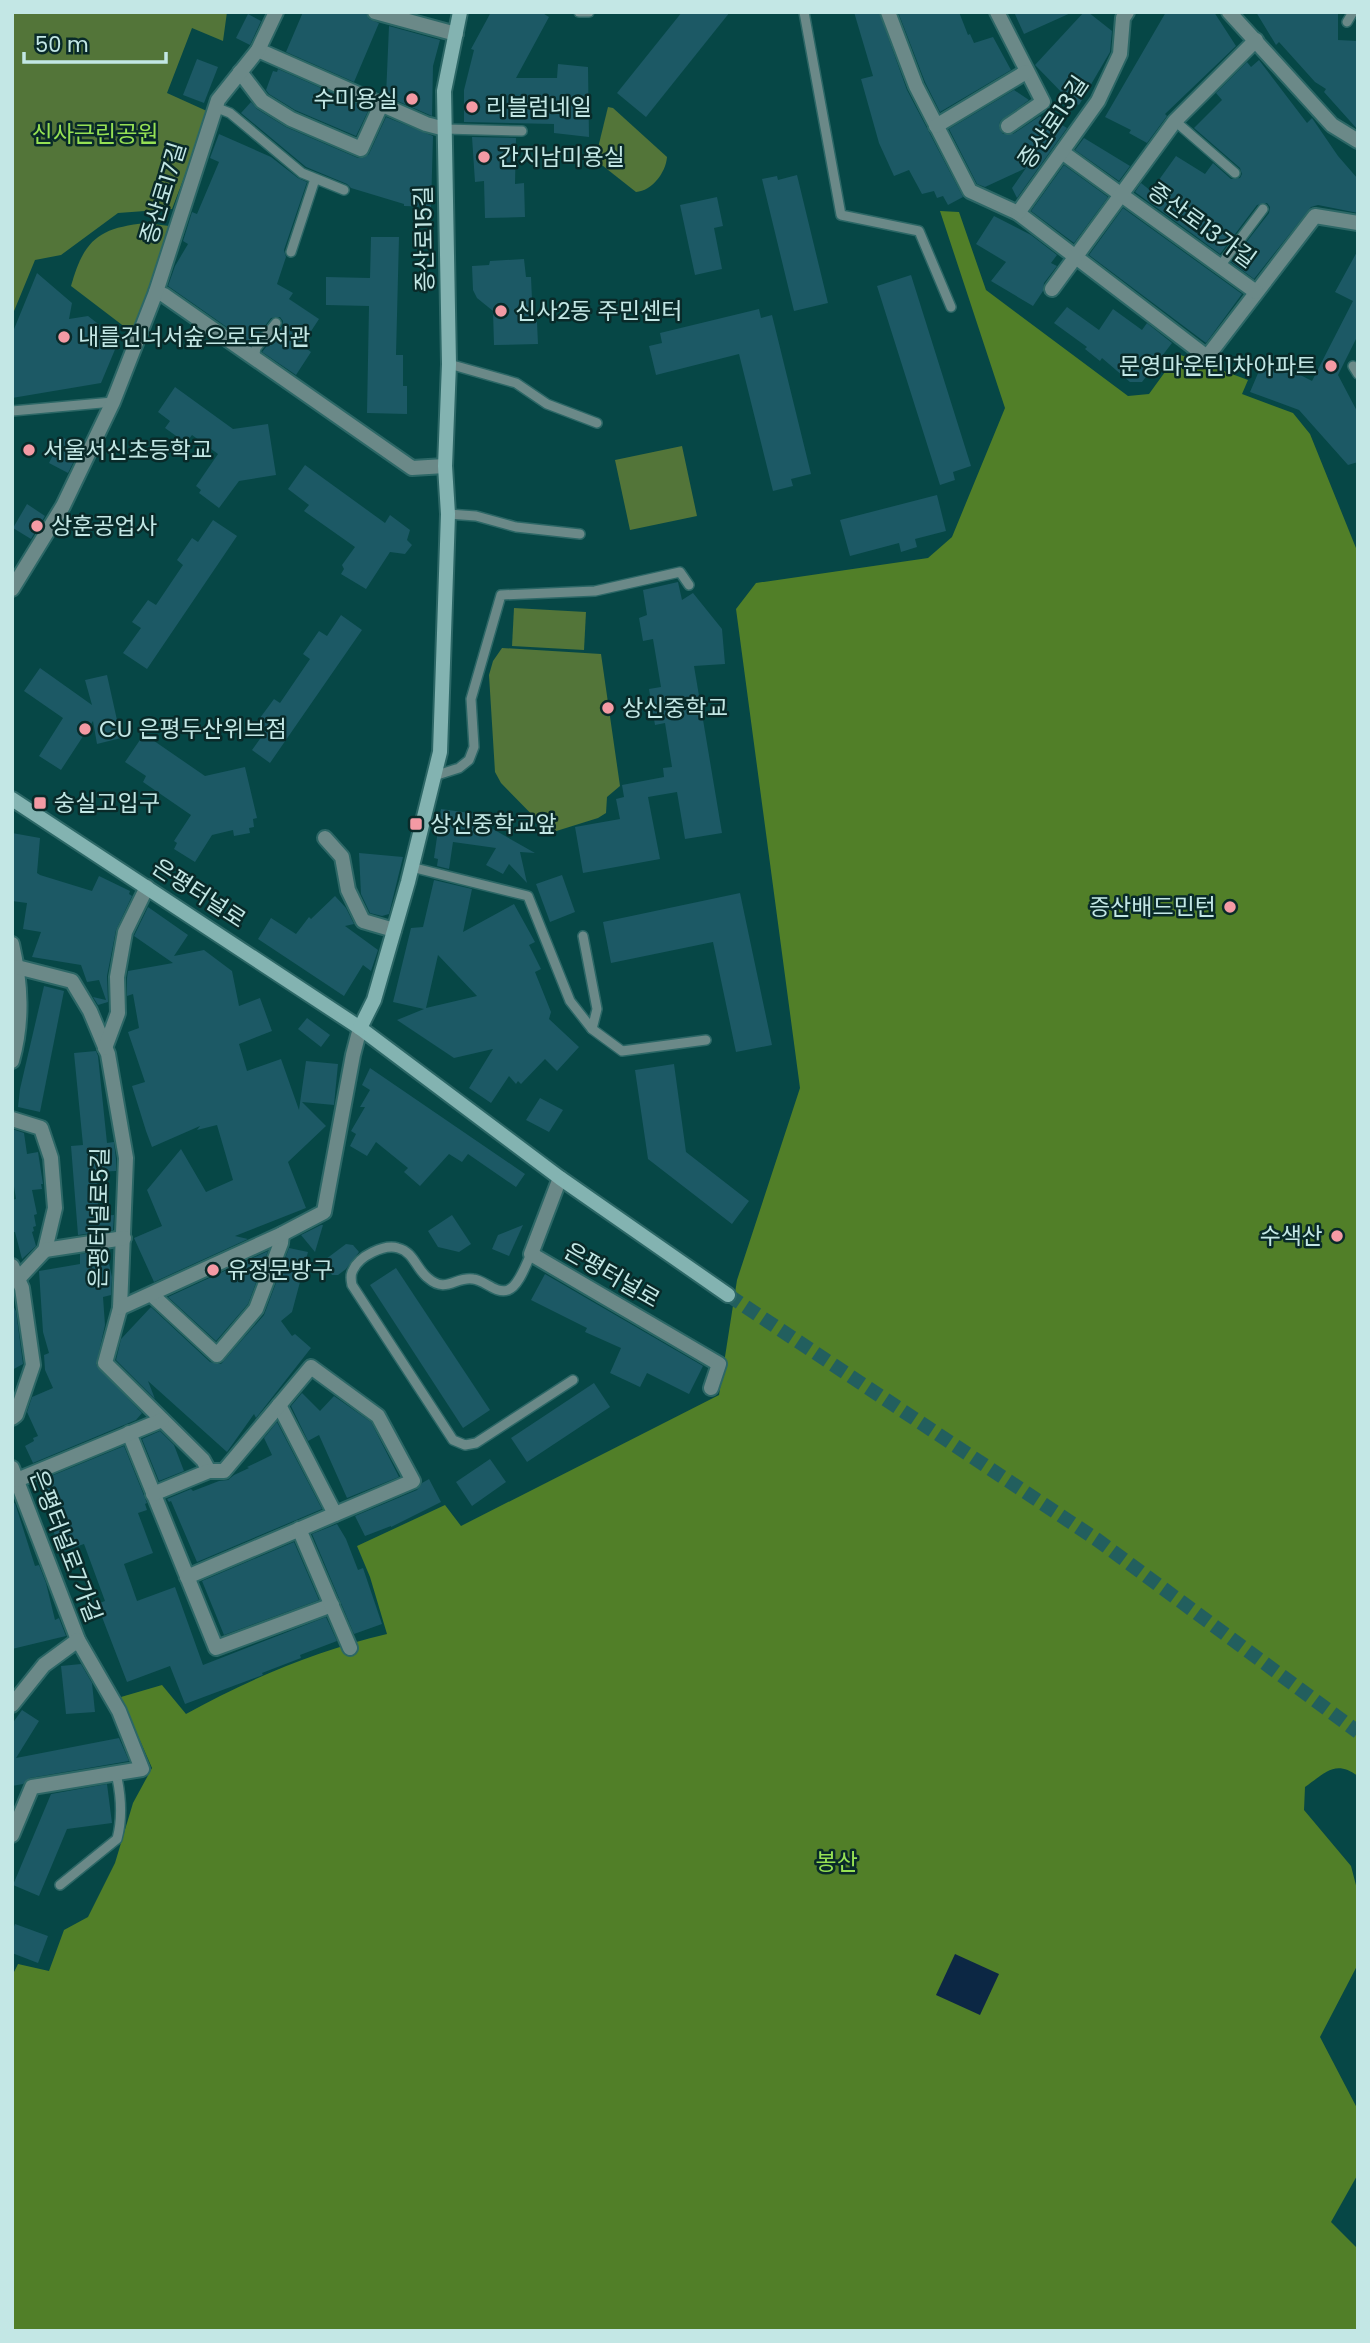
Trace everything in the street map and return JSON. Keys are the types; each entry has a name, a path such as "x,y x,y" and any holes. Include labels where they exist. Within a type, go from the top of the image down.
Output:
{"main road":[{"name":"증산로15길","path":"360,1028 373,1000 394,930 440,752 448,514 446,466 449,364 444,90 460,12"},
{"name":"은평터널로","path":"12,799 360,1028 560,1178 728,1295"}],"street":[{"name":"증산로17길","path":"12,589 63,506 113,402 156,292 218,100 258,50 276,12"},
{"path":"375,12 456,34"},
{"name":"증산로13가길","path":"888,12 916,86 970,191 1018,213 1076,257 1207,357 1256,292 1121,194 1076,257 1052,289"},
{"path":"997,12 1043,102 1008,125"},
{"name":"증산로13길","path":"1018,213 1098,102 1120,54 1123,18 1127,12"},
{"path":"1229,12 1332,125 1358,141"},
{"path":"1062,152 1121,194 1175,121 1256,40"},
{"path":"258,50 426,124 445,129"},
{"path":"240,72 262,101 291,118 362,149 381,104"},
{"path":"936,126 1026,72"},
{"path":"1256,292 1315,216 1358,223"},
{"path":"156,292 412,468 446,466"},
{"path":"325,838 342,857 348,890 363,920 394,930"},
{"path":"105,1048 118,1013 117,977 125,932 147,887"},
{"path":"12,944 22,996 18,1041 12,1061"},
{"name":"은평터널로5길","path":"18,967 72,981 90,1011 105,1048 116,1094 126,1158 124,1238 121,1308 105,1363 203,1460 209,1471"},
{"path":"152,1295 217,1355 256,1310 282,1234 324,1212 360,1028"},
{"path":"12,1119 41,1128 51,1158 55,1208 45,1250"},
{"name":"은평터널로","path":"560,1178 531,1254 719,1364 711,1388"},
{"name":"은평터널로5길","path":"121,1308 282,1234"},
{"path":"12,1418 16,1415 33,1365 22,1288 15,1273 45,1250 124,1238"},
{"path":"153,1494 209,1471 224,1471 311,1367 378,1416 414,1481 187,1577"},
{"path":"279,1405 335,1514"},
{"path":"14,1474 162,1420"},
{"path":"129,1433 216,1648 332,1605"},
{"name":"은평터널로7가길","path":"12,1835 32,1787 142,1769 119,1711 78,1640 14,1474"},
{"path":"299,1529 350,1648"},
{"name":"은평터널로7가길","path":"12,1705 44,1665 78,1640"}],"lane":[{"path":"579,12 589,12"},
{"path":"804,12 841,215 919,231 951,307"},
{"path":"1347,22 1353,12"},
{"path":"215,107 230,113 302,173 344,190"},
{"path":"1175,121 1235,173"},
{"path":"445,129 522,131"},
{"path":"291,252 316,179"},
{"path":"1220,266 1263,209"},
{"path":"254,359 256,348 276,323"},
{"path":"449,364 516,383 547,404 597,423"},
{"path":"12,411 113,402"},
{"path":"448,514 476,516 516,527 580,534"},
{"path":"434,776 459,768 469,760 474,747 471,699 501,595 595,591 680,572 689,585"},
{"path":"411,867 528,896 570,1001 592,1029 622,1051 706,1040"},
{"path":"583,936 597,1009 592,1029"},
{"path":"531,1254 515,1285 505,1290 497,1290 476,1279 448,1285 437,1283 428,1279 413,1257 405,1251 383,1247 354,1266 352,1285 457,1443 476,1443 573,1380"},
{"path":"60,1885 117,1839 121,1795 116,1773"}],"green space":[{"name":"신사근린공원","path":"12,12 227,12 223,41 192,28 167,93 209,112 172,209 118,213 61,255 35,260 12,316"},
{"path":"608,107 613,108 667,157 657,180 642,191 636,192 598,162 596,156"},
{"name":"봉산","path":"940,211 959,212 986,290 1128,396 1149,394 1178,354 1248,380 1242,394 1293,413 1310,434 1358,553 1358,1776 1336,1768 1324,1773 1305,1787 1304,1810 1351,1866 1358,1893 1358,1964 1320,2037 1358,2110 1358,2174 1331,2222 1358,2249 1358,2331 12,2331 12,1976 18,1964 49,1971 64,1930 88,1917 115,1863 133,1803 152,1768 121,1697 162,1685 186,1714 284,1667 387,1634 370,1577 357,1546 445,1505 461,1526 719,1395 737,1280 800,1088 736,609 756,583 928,558 952,537 1005,408"},
{"path":"146,223 169,226 134,334 71,286 81,257 95,239 116,228"},
{"path":"682,446 697,516 630,530 615,460"},
{"path":"514,608 586,612 584,650 512,646"},
{"path":"502,648 601,654 620,786 607,797 606,813 598,818 550,833 501,783 495,772 489,675 493,661"}],"water":[{"path":"955,1954 999,1974 980,2015 936,1995"}],"building":[{"path":"303,12 366,12 369,19 379,23 354,82 286,52"},
{"path":"491,12 541,12 549,17 516,78 557,78 558,64 588,67 589,137 554,133 554,124 464,122 464,90 474,50 471,49"},
{"path":"682,12 730,12 646,117 617,93"},
{"path":"854,12 879,12 907,90 963,197 948,205 943,196 937,198 934,191 922,194 909,170 894,176 879,143 861,79 873,76"},
{"path":"898,12 959,12 974,43 993,37 1011,70 940,112 925,82"},
{"path":"1014,12 1073,12 1024,34"},
{"path":"1084,12 1088,12 1112,31 1110,52 1079,105 1070,101 1035,65"},
{"path":"1166,12 1214,12 1236,46 1165,114 1167,116 1147,143 1129,133 1131,130 1105,117"},
{"path":"1256,12 1338,12 1338,40 1358,41 1358,130 1324,92 1326,89 1315,82 1279,42 1276,45"},
{"path":"248,14 261,21 250,45 236,38"},
{"path":"389,26 440,40 433,66 432,116 386,96"},
{"path":"197,59 218,67 204,103 183,95"},
{"path":"1259,60 1307,123 1312,118 1338,156 1358,179 1358,213 1318,205 1311,207 1254,279 1231,262 1269,213 1270,207 1267,203 1257,205 1220,254 1135,192 1141,183 1151,191 1176,156 1205,174 1213,163 1231,179 1240,178 1240,168 1194,128 1222,100 1216,93 1247,62 1251,67"},
{"path":"278,69 369,109 356,136 295,110 269,94 266,90 273,71 277,72"},
{"path":"1014,90 1029,100 1000,121 999,127 1003,134 1013,134 1040,116 1043,120 1047,116 1067,128 1017,198 1012,188 1026,168 985,187 977,184 949,129"},
{"path":"251,102 257,109 286,127 358,158 369,154 386,117 433,136 431,207 404,206 351,188 306,167 241,113"},
{"path":"219,134 271,157 307,182 284,250 286,257 277,284 293,293 289,299 319,319 302,345 311,352 296,375 262,352 282,327 283,321 280,317 271,318 251,344 168,286 175,266 188,244 183,241 192,212 197,214 219,162 210,158"},
{"path":"472,137 516,138 515,184 524,183 525,217 485,218 484,181 475,182"},
{"path":"1084,138 1130,166 1119,181 1075,150"},
{"path":"1064,165 1108,197 1074,243 1031,211"},
{"path":"797,175 828,303 794,311 762,179 777,176 778,180"},
{"path":"717,197 723,226 714,228 722,269 695,275 680,205"},
{"path":"1123,208 1242,294 1206,343 1089,255"},
{"path":"994,216 1031,235 1057,255 1051,263 1057,266 1044,283 1043,291 1033,306 991,281 1006,262 976,244"},
{"path":"371,237 399,237 396,355 403,355 407,414 367,413 369,306 326,305 326,277 370,278"},
{"name":"문영마운틴1차아파트","path":"1358,250 1358,335 1338,375 1358,413 1358,462 1348,465 1299,410 1250,392 1265,357 1312,381 1353,301 1335,292"},
{"path":"524,259 526,277 531,277 533,322 537,322 538,344 494,345 493,311 477,298 473,290 472,266 489,265 490,261"},
{"name":"내를건너서숲으로도서관","path":"37,273 72,303 69,319 88,316 119,340 101,383 12,398 12,334"},
{"path":"911,275 971,466 953,472 955,480 940,485 877,286"},
{"path":"1067,307 1099,330 1113,309 1142,330 1147,323 1172,343 1142,382 1130,382 1054,323"},
{"path":"759,309 761,318 772,315 811,474 791,479 793,486 773,491 739,354 656,375 649,346 662,343 660,333"},
{"path":"175,387 233,429 268,424 276,475 239,481 219,508 199,493 201,490 196,486 218,454 192,435 186,443 165,428 170,421 158,412"},
{"path":"62,437 81,447 68,473 49,463"},
{"path":"305,465 385,523 390,515 410,530 407,540 412,545 405,554 390,552 366,589 341,574 344,569 342,565 355,547 304,511 309,505 288,489"},
{"path":"937,495 946,531 915,539 917,547 901,552 899,543 850,556 840,520"},
{"path":"27,504 45,516 31,539 13,528"},
{"path":"213,520 237,536 147,669 123,653 141,628 132,622 148,600 156,605 183,565 177,560 192,538 198,542"},
{"path":"678,582 682,600 693,593 722,629 725,664 694,666 722,833 685,839 677,792 648,797 660,859 583,873 575,827 620,819 616,799 624,797 622,785 664,777 663,768 672,767 665,723 655,725 649,689 661,687 653,639 643,641 639,618 647,615 643,590"},
{"path":"341,615 362,630 270,763 252,750 267,729 257,722 274,699 280,703 310,659 303,654 319,631 327,636"},
{"path":"40,668 92,705 85,680 107,675 121,738 97,744 93,721 61,770 39,756 63,718 24,691"},
{"path":"144,734 205,776 245,767 257,818 253,819 254,827 249,828 250,833 234,836 233,830 212,835 195,862 174,849 177,843 174,841 191,815 143,782 146,776 125,762"},
{"path":"441,809 485,815 484,824 535,853 520,852 527,883 509,864 503,874 486,865 496,848 453,842 449,869 437,866 438,859 434,858"},
{"path":"12,833 40,838 37,873 40,875 92,891 99,876 130,891 132,896 116,930 107,976 108,1002 98,1005 93,997 106,1000 99,980 87,982 81,965 32,957 41,932 23,929 27,903 12,901"},
{"path":"359,853 403,857 389,914 382,916 370,913 361,894"},
{"path":"562,875 575,912 550,922 536,884"},
{"path":"434,880 472,889 463,932 514,904 535,942 529,945 541,969 535,972 551,1012 549,1019 579,1047 557,1071 545,1059 521,1084 518,1081 516,1084 509,1076 491,1103 469,1088 493,1049 454,1058 397,1020 424,1009 393,1002 411,928 423,927","holes":["438,955 477,996 426,1008"]},
{"path":"740,893 772,1045 736,1052 713,942 611,963 603,922"},
{"path":"335,896 346,908 354,924 345,926 378,950 371,971 363,965 344,996 258,939 271,918 296,934 309,917 311,919"},
{"path":"148,907 188,935 174,956 204,950 232,971 239,1006 260,998 272,1031 239,1044 247,1071 281,1059 299,1110 306,1061 338,1064 334,1105 302,1102 326,1126 288,1162 306,1208 235,1236 248,1239 154,1282 134,1238 162,1226 147,1190 181,1149 206,1192 233,1180 217,1125 197,1130 200,1126 152,1147 146,1131 132,1086 145,1082 128,1032 139,1028 133,994 127,996 128,971 173,963 134,936"},
{"path":"44,986 64,991 40,1112 18,1107"},
{"path":"307,1018 330,1035 321,1047 298,1029"},
{"path":"96,1051 107,1143 114,1142 116,1159 116,1171 96,1172 99,1216 114,1215 113,1230 78,1235 71,1146 83,1145 74,1053"},
{"path":"674,1064 686,1152 749,1201 732,1224 648,1159 635,1070"},
{"path":"370,1068 525,1174 516,1187 468,1154 462,1162 449,1154 420,1186 404,1172 408,1168 376,1142 367,1156 350,1146 356,1134 351,1131 365,1107 360,1107 370,1090 362,1085"},
{"path":"540,1098 563,1110 549,1132 526,1120"},
{"path":"12,1129 24,1133 27,1154 38,1152 43,1184 42,1189 32,1190 37,1214 34,1215 36,1226 32,1232 36,1246 22,1259 15,1232 12,1232 12,1200 16,1199 12,1174"},
{"path":"452,1215 471,1244 459,1252 438,1247 428,1231"},
{"path":"323,1225 315,1252 301,1235"},
{"path":"523,1225 509,1256 492,1249 498,1235"},
{"path":"346,1244 353,1245 359,1252 346,1269 338,1275 332,1275 322,1262"},
{"path":"289,1248 308,1252 292,1312 281,1321 292,1336 295,1334 311,1348 256,1418 254,1414 227,1452 148,1381 155,1399 116,1360 121,1339 151,1307 210,1362 221,1364 264,1315"},
{"path":"106,1250 112,1277 111,1295 103,1297 105,1325 96,1365 142,1413 136,1420 33,1463 25,1446 38,1436 27,1412 32,1397 53,1388 45,1370 44,1355 49,1353 43,1332 39,1271 80,1264 80,1254"},
{"path":"268,1251 248,1304 216,1341 168,1297"},
{"path":"396,1268 490,1410 463,1428 370,1285"},
{"path":"545,1274 703,1366 689,1394 647,1373 640,1387 610,1373 621,1348 585,1332 587,1328 531,1300"},
{"path":"12,1304 16,1311 23,1364 12,1370"},
{"path":"594,1383 610,1407 527,1462 511,1438"},
{"path":"302,1393 320,1411 334,1396 371,1422 399,1477 347,1498 319,1435 308,1441 291,1406"},
{"path":"277,1422 322,1509 197,1562 171,1501 167,1499 191,1489 193,1491 228,1480 272,1455 264,1438"},
{"path":"160,1431 174,1445 184,1471 159,1481 142,1439"},
{"path":"124,1446 147,1503 147,1510 138,1513 153,1553 124,1564 137,1601 175,1587 203,1665 326,1617 337,1641 300,1655 301,1658 262,1673 263,1675 185,1704 170,1666 127,1682 97,1604 105,1601 84,1544 61,1552 47,1513 51,1511 39,1481"},
{"path":"490,1459 506,1482 472,1506 456,1482"},
{"path":"429,1479 441,1502 391,1527 365,1536 355,1516 417,1490"},
{"path":"15,1503 35,1566 39,1565 46,1583 55,1620 59,1618 66,1636 12,1649 12,1504"},
{"path":"337,1524 358,1570 363,1568 382,1624 354,1634 312,1534"},
{"path":"294,1542 319,1600 224,1635 202,1581"},
{"path":"81,1664 92,1683 95,1712 66,1714 61,1666"},
{"path":"22,1710 39,1721 16,1758 119,1738 129,1761 30,1778 23,1784 12,1786 12,1724"},
{"path":"107,1784 112,1823 67,1829 39,1896 13,1885 51,1794"},
{"path":"15,1924 48,1936 38,1963 12,1953 12,1932"}],"tunnel":[{"path":"728,1295 1096,1539 1358,1732"}],"place":[{"name":"수미용실","path":"412,99"},
{"name":"리블럼네일","path":"472,107"},
{"name":"간지남미용실","path":"484,157"},
{"name":"신사2동 주민센터","path":"501,311"},
{"name":"내를건너서숲으로도서관","path":"64,337"},
{"name":"문영마운틴1차아파트","path":"1331,366"},
{"name":"서울서신초등학교","path":"29,450"},
{"name":"상훈공업사","path":"37,526"},
{"name":"상신중학교","path":"608,708"},
{"name":"CU 은평두산위브점","path":"85,729"},
{"name":"숭실고입구","path":"40,803"},
{"name":"상신중학교앞","path":"416,824"},
{"name":"증산배드민턴","path":"1230,907"},
{"name":"수색산","path":"1337,1236"},
{"name":"유정문방구","path":"213,1270"}]}
